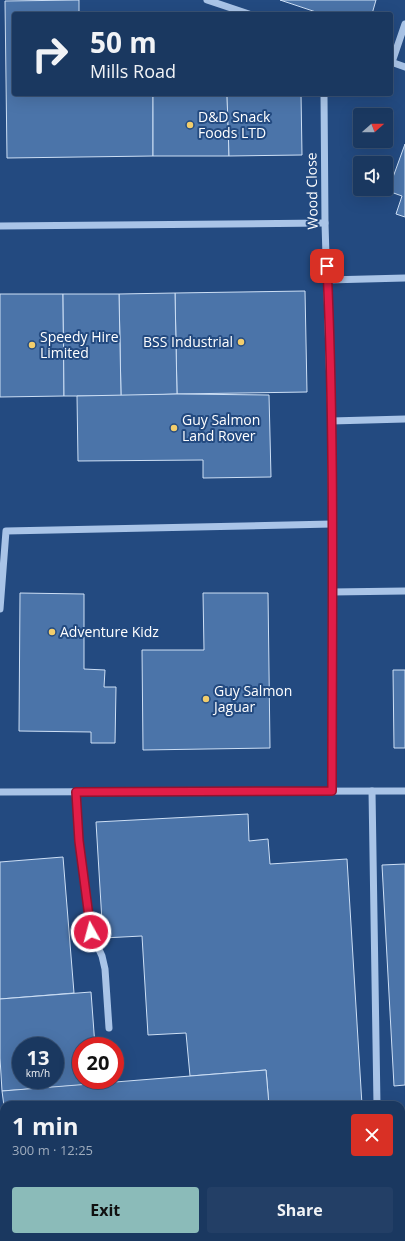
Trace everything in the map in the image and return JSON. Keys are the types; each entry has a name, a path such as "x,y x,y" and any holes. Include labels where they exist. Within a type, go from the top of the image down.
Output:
{"street":[{"path":"207,0 243,12"},
{"path":"393,59 405,24"},
{"path":"393,62 405,67"},
{"name":"Wood Close","path":"324,96 325,223 331,421 332,791"},
{"path":"0,226 325,223"},
{"path":"327,280 405,278"},
{"path":"331,421 405,419"},
{"path":"0,609 6,531 332,524"},
{"path":"332,592 405,591"},
{"path":"372,791 377,1101"},
{"path":"0,792 405,791"},
{"path":"76,792 79,841 91,932 102,956 105,969 109,1028"}],"building":[{"path":"79,0 79,12 12,12 12,96 153,96 153,156 7,158 5,1"},
{"path":"280,0 376,0 373,12 316,12"},
{"name":"D&D Snack Foods LTD","path":"153,96 227,96 229,156 153,156"},
{"path":"227,96 301,96 302,155 229,156"},
{"path":"405,144 405,217 396,214 402,196 393,193 393,177"},
{"name":"BSS Industrial","path":"305,291 307,392 177,394 175,293"},
{"path":"175,293 177,394 121,396 119,294"},
{"name":"Speedy Hire Limited","path":"0,294 63,294 64,396 0,397"},
{"path":"63,294 119,294 121,396 64,396"},
{"name":"Guy Salmon Land Rover","path":"177,394 269,395 271,477 203,478 203,460 78,461 77,396"},
{"name":"Adventure Kidz","path":"20,593 84,594 84,669 105,670 104,687 116,687 115,743 91,743 91,732 19,731"},
{"name":"Guy Salmon Jaguar","path":"203,593 268,593 270,748 143,750 142,650 204,650"},
{"path":"393,670 405,670 405,748 394,748"},
{"path":"248,814 249,841 268,839 270,864 347,859 362,1101 269,1101 266,1070 190,1076 186,1033 148,1035 142,936 103,938 96,822"},
{"path":"63,857 74,993 0,999 0,862"},
{"path":"405,864 405,1085 394,1086 382,865"},
{"path":"91,992 94,1037 72,1037 72,1086 64,1086 64,1037 12,1037 12,1089 29,1089 2,1091 0,1058 0,999"},
{"path":"266,1070 269,1101 3,1101 2,1091 64,1089 64,1086 72,1085 72,1089 124,1089 124,1081"}],"place":[{"name":"D&D Snack Foods LTD","path":"190,125"},
{"name":"BSS Industrial","path":"241,342"},
{"name":"Speedy Hire Limited","path":"32,345"},
{"name":"Guy Salmon Land Rover","path":"174,428"},
{"name":"Adventure Kidz","path":"52,632"},
{"name":"Guy Salmon Jaguar","path":"206,699"}],"route":[{"path":"91,932 79,841 76,792 332,791 331,421 327,266"}]}
